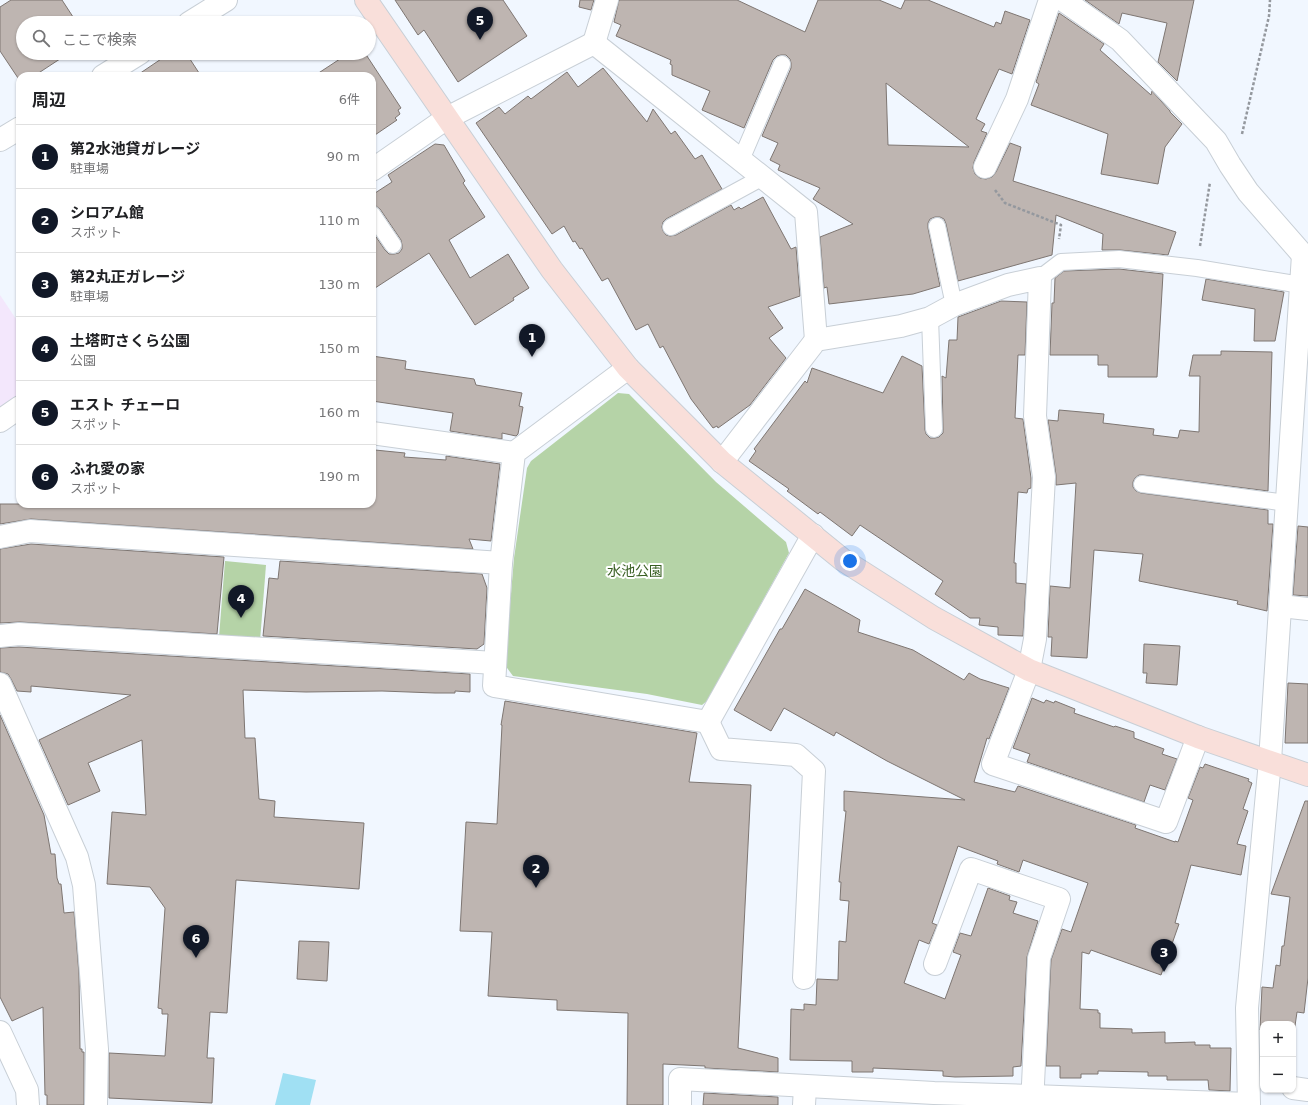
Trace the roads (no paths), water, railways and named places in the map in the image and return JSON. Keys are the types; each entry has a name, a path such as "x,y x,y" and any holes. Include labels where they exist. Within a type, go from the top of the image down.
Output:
{"street":[{"path":"200,16 226,0"},
{"path":"376,167 447,118 594,43 607,0"},
{"path":"985,167 1017,99 1050,0"},
{"path":"680,1105 680,1079 805,1096 1249,1105 1256,1082 1247,1008 1270,761 1301,285 1306,257 1248,192 1216,142 1120,40 1063,0"},
{"path":"370,1 447,118 552,270 628,368 722,462 843,560 934,618 1029,670 1198,736 1308,775"},
{"path":"594,43 806,212 816,340 722,462"},
{"path":"109,72 129,60"},
{"path":"0,140 16,130"},
{"path":"816,340 901,326 930,318 954,306 1008,285 1048,272 1035,416 1044,476 1034,639 1029,670 993,764 1166,822 1198,736"},
{"path":"376,434 514,453 628,368"},
{"path":"0,421 16,411"},
{"path":"514,453 501,564 494,686 708,722"},
{"path":"0,537 30,531 501,564"},
{"path":"708,722 813,535"},
{"path":"1281,606 1308,609"},
{"path":"0,636 19,634 495,663"},
{"path":"0,684 77,857 84,885 97,1049 96,1105"},
{"path":"708,722 721,748 796,755 814,771 804,978"},
{"path":"935,964 971,868 1060,899 1039,958 1032,1100"},
{"path":"0,1032 27,1090 28,1105"},
{"path":"1296,1088 1308,1090"}],"lane":[{"path":"741,160 782,64"},
{"path":"671,227 763,177"},
{"path":"376,220 393,245"},
{"path":"937,226 954,306"},
{"path":"1048,272 1061,262 1119,258 1197,268 1301,285"},
{"path":"930,318 934,429"},
{"path":"1142,484 1287,503"}],"water":[{"path":"283,1073 316,1080 310,1105 275,1105"}],"place":[{"name":"エスト チェーロ","path":"480,40"},
{"name":"第2水池貸ガレージ","path":"532,357"},
{"name":"土塔町さくら公園","path":"241,618"},
{"name":"シロアム館","path":"536,888"},
{"name":"ふれ愛の家","path":"196,958"},
{"name":"第2丸正ガレージ","path":"1164,972"}],"park label":[{"name":"水池公園","path":"635,571"}]}
